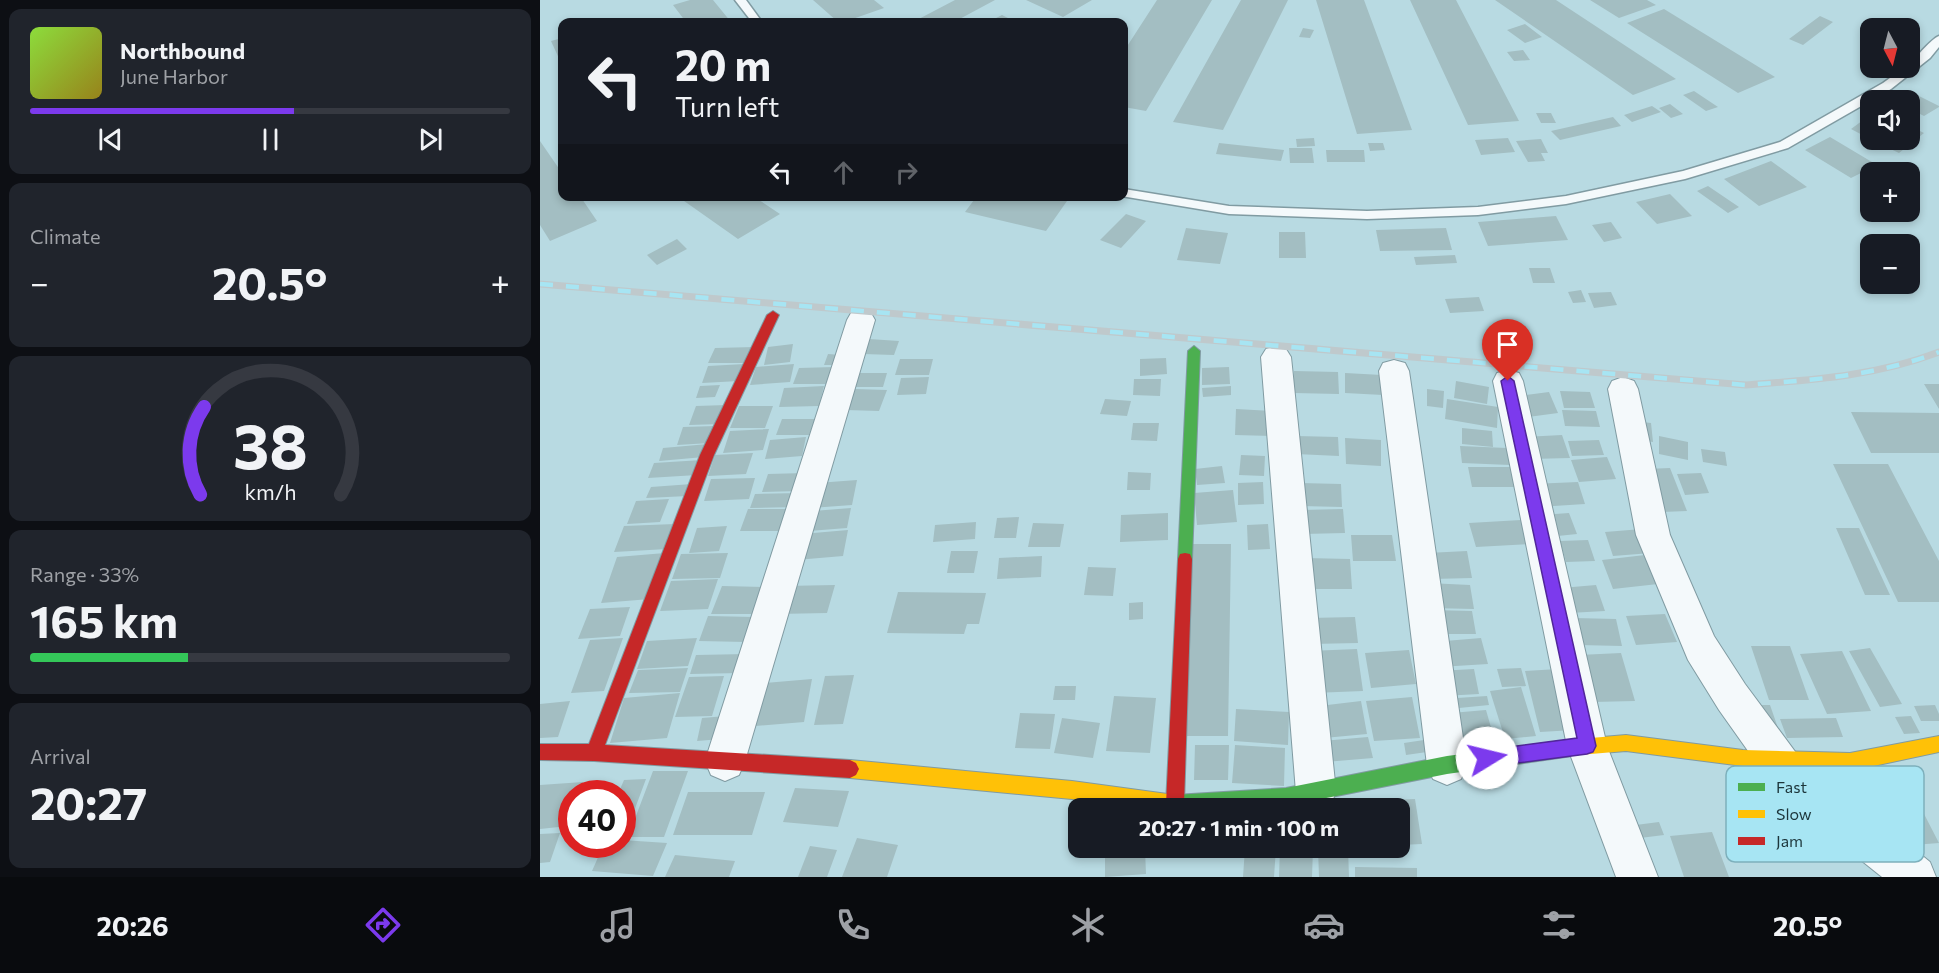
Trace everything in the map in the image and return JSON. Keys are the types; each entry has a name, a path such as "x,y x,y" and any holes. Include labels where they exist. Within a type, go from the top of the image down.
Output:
{"street":[{"path":"594,753 707,455 773,315"},
{"path":"725,761 861,320"},
{"path":"1175,798 1194,351"},
{"path":"1276,357 1316,792"},
{"path":"1394,371 1447,765"},
{"path":"1508,381 1587,746 1636,877"},
{"path":"1623,389 1653,535 1701,648 1732,697 1782,766"},
{"path":"1270,798 1316,792 1447,765 1587,746 1626,743 1743,758 1850,762 1939,744"},
{"path":"540,752 594,753 826,767 1072,790 1131,798"},
{"path":"1896,862 1915,877"}],"lane":[{"path":"740,0 754,18"},
{"path":"1128,194 1229,210 1367,215 1478,211 1566,200 1684,175 1784,145 1887,87 1926,56 1939,39"}],"building":[{"path":"690,0 713,0 728,18 683,18 673,5"},
{"path":"813,0 874,0 884,8 855,18 833,18"},
{"path":"955,0 995,0 961,18 921,18"},
{"path":"1026,0 1092,0 1063,17"},
{"path":"1157,0 1212,0 1146,111 1128,108 1128,45"},
{"path":"1241,0 1288,0 1223,130 1173,122"},
{"path":"1316,0 1364,0 1412,130 1357,134"},
{"path":"1410,0 1456,0 1519,121 1468,125"},
{"path":"1495,0 1556,0 1676,79 1633,95"},
{"path":"1590,0 1647,0 1656,5 1619,18"},
{"path":"1664,9 1775,77 1738,93 1627,23"},
{"path":"1820,16 1833,22 1803,45 1789,39"},
{"path":"1525,24 1542,37 1525,43 1507,30"},
{"path":"1303,28 1314,30 1310,38 1299,37"},
{"path":"558,39 558,56 551,41"},
{"path":"1523,50 1530,60 1514,61 1507,52"},
{"path":"1694,91 1718,107 1706,111 1683,95"},
{"path":"1920,96 1939,106 1924,116 1920,114"},
{"path":"1670,104 1683,114 1671,118 1659,108"},
{"path":"1652,106 1661,112 1632,122 1624,115"},
{"path":"1536,113 1551,113 1556,123 1541,123"},
{"path":"1613,117 1621,126 1560,140 1551,131"},
{"path":"1860,122 1860,134 1851,129"},
{"path":"1830,137 1872,162 1860,162 1860,174 1851,178 1805,150"},
{"path":"1314,138 1315,146 1297,147 1296,139"},
{"path":"1508,138 1515,152 1481,155 1475,140"},
{"path":"1541,139 1548,153 1541,153 1545,161 1528,162 1516,141"},
{"path":"540,141 558,167 558,201 583,201 597,221 550,241 540,225"},
{"path":"1219,143 1284,150 1281,161 1216,154"},
{"path":"1368,143 1383,143 1385,150 1370,151"},
{"path":"1289,148 1312,148 1314,163 1290,163"},
{"path":"1326,150 1364,150 1365,162 1327,162"},
{"path":"1771,161 1807,187 1759,206 1724,179"},
{"path":"1708,186 1739,207 1728,213 1697,191"},
{"path":"1670,194 1692,216 1657,224 1636,202"},
{"path":"684,201 760,201 780,214 738,239"},
{"path":"973,201 1067,201 1046,231 965,212"},
{"path":"1126,214 1146,221 1121,248 1100,240"},
{"path":"1556,216 1568,240 1488,246 1478,222"},
{"path":"1611,222 1622,238 1604,242 1592,225"},
{"path":"1186,228 1228,233 1220,264 1177,260"},
{"path":"1446,228 1452,250 1380,251 1376,230"},
{"path":"1279,232 1305,232 1306,258 1279,258"},
{"path":"677,239 687,249 657,265 647,255"},
{"path":"1455,255 1457,263 1416,265 1414,257"},
{"path":"1529,268 1550,268 1555,283 1533,283"},
{"path":"1581,290 1586,302 1573,303 1568,292"},
{"path":"1611,292 1617,305 1594,308 1588,293"},
{"path":"1479,297 1484,311 1450,313 1445,299"},
{"path":"869,339 899,341 894,355 863,354"},
{"path":"793,344 790,362 764,365 768,347"},
{"path":"755,347 748,363 708,363 715,348"},
{"path":"828,354 841,355 837,365 824,365"},
{"path":"1166,358 1167,374 1140,376 1140,359"},
{"path":"900,359 933,359 929,375 895,375"},
{"path":"745,364 739,381 702,383 708,366"},
{"path":"794,364 790,382 750,385 756,367"},
{"path":"834,367 828,384 793,384 799,368"},
{"path":"1229,367 1230,384 1202,385 1202,368"},
{"path":"1294,371 1338,372 1339,394 1294,393"},
{"path":"858,373 887,373 883,387 854,387"},
{"path":"1345,373 1382,375 1383,395 1345,393"},
{"path":"929,377 926,394 897,395 901,378"},
{"path":"1134,379 1161,379 1160,396 1133,395"},
{"path":"1456,381 1489,387 1487,404 1454,398"},
{"path":"1924,384 1939,384 1939,409"},
{"path":"720,385 715,397 696,398 700,386"},
{"path":"824,386 819,406 779,407 784,388"},
{"path":"1231,386 1231,395 1203,397 1202,388"},
{"path":"855,389 887,390 879,411 846,410"},
{"path":"1427,389 1444,391 1443,408 1427,406"},
{"path":"1560,391 1590,392 1595,408 1564,408"},
{"path":"1549,392 1558,413 1528,417 1519,396"},
{"path":"1105,399 1131,401 1127,416 1100,414"},
{"path":"1447,399 1498,407 1497,428 1445,419"},
{"path":"727,405 721,424 689,425 696,406"},
{"path":"739,406 773,406 765,428 730,428"},
{"path":"1236,409 1272,411 1272,436 1235,435"},
{"path":"1562,410 1596,411 1600,427 1565,426"},
{"path":"1851,412 1939,413 1939,453 1871,453"},
{"path":"782,419 815,419 809,435 776,435"},
{"path":"1634,421 1651,423 1653,442 1635,439"},
{"path":"1133,423 1159,423 1157,441 1131,440"},
{"path":"716,426 710,443 677,445 683,427"},
{"path":"1462,428 1492,431 1493,447 1462,444"},
{"path":"769,429 763,450 723,453 730,431"},
{"path":"1562,435 1570,458 1531,459 1523,437"},
{"path":"1296,436 1338,437 1339,456 1296,454"},
{"path":"1659,436 1688,442 1688,460 1659,454"},
{"path":"806,437 802,456 765,459 770,440"},
{"path":"1345,438 1381,440 1381,466 1346,464"},
{"path":"1599,440 1604,455 1572,456 1568,441"},
{"path":"708,444 704,457 659,461 663,448"},
{"path":"1460,446 1507,448 1510,465 1462,463"},
{"path":"1701,449 1725,452 1727,466 1703,462"},
{"path":"753,453 746,474 708,476 715,455"},
{"path":"1241,455 1265,456 1264,476 1239,475"},
{"path":"1607,457 1616,479 1579,482 1571,460"},
{"path":"702,460 697,475 648,478 654,463"},
{"path":"1833,464 1888,464 1939,561 1939,602 1898,602"},
{"path":"1222,466 1225,483 1197,485 1195,469"},
{"path":"1468,467 1511,467 1516,487 1472,487"},
{"path":"1670,468 1687,511 1662,512 1646,469"},
{"path":"1128,472 1151,473 1150,490 1127,490"},
{"path":"805,473 799,491 762,492 768,474"},
{"path":"1701,473 1709,493 1685,495 1677,474"},
{"path":"755,478 749,499 704,501 711,479"},
{"path":"857,480 852,505 811,508 817,483"},
{"path":"1263,482 1264,504 1238,505 1238,483"},
{"path":"1578,482 1585,504 1538,507 1532,484"},
{"path":"1300,483 1341,484 1342,507 1301,506"},
{"path":"692,484 688,496 646,498 651,487"},
{"path":"1233,490 1237,522 1197,525 1194,493"},
{"path":"800,493 795,507 750,508 755,494"},
{"path":"669,499 660,522 627,524 636,501"},
{"path":"851,508 847,528 809,531 813,511"},
{"path":"748,509 794,509 786,531 740,531"},
{"path":"1343,509 1345,533 1303,534 1301,510"},
{"path":"1168,513 1168,540 1120,542 1121,515"},
{"path":"1569,513 1577,534 1548,537 1541,515"},
{"path":"1019,517 1016,538 994,538 997,518"},
{"path":"1521,520 1529,544 1476,547 1469,523"},
{"path":"976,522 975,539 933,542 935,525"},
{"path":"1033,523 1064,524 1060,547 1028,547"},
{"path":"675,524 667,549 614,552 624,526"},
{"path":"1268,524 1270,549 1248,550 1247,525"},
{"path":"727,526 719,551 689,553 697,528"},
{"path":"1836,528 1859,528 1890,595 1865,595"},
{"path":"1642,529 1651,553 1613,556 1605,532"},
{"path":"848,530 843,556 796,560 802,534"},
{"path":"1351,535 1392,535 1396,561 1353,561"},
{"path":"1588,540 1595,561 1566,562 1560,541"},
{"path":"1192,544 1231,544 1228,736 1184,736"},
{"path":"951,551 978,551 974,573 947,573"},
{"path":"1467,551 1472,578 1432,579 1427,553"},
{"path":"665,553 650,599 601,603 617,557"},
{"path":"728,553 720,578 672,579 681,554"},
{"path":"1645,555 1658,584 1613,589 1602,560"},
{"path":"1042,556 1041,577 997,579 999,558"},
{"path":"1305,558 1350,559 1352,589 1306,589"},
{"path":"1088,567 1116,568 1113,596 1084,595"},
{"path":"718,579 708,609 660,611 671,581"},
{"path":"1428,583 1470,585 1474,609 1431,608"},
{"path":"835,585 827,613 777,614 785,586"},
{"path":"1596,585 1605,611 1569,613 1561,588"},
{"path":"722,586 767,587 758,614 711,614"},
{"path":"898,592 986,593 979,624 967,624 964,634 887,633"},
{"path":"1143,602 1143,619 1129,620 1129,603"},
{"path":"630,607 620,636 578,639 590,609"},
{"path":"1431,610 1472,611 1476,634 1434,634"},
{"path":"1665,614 1677,642 1636,645 1626,616"},
{"path":"708,616 754,617 746,642 699,641"},
{"path":"1355,617 1358,643 1311,644 1309,618"},
{"path":"1574,618 1616,619 1622,646 1579,645"},
{"path":"623,638 604,691 571,693 590,640"},
{"path":"697,638 688,666 637,669 647,641"},
{"path":"1481,638 1488,664 1439,667 1433,642"},
{"path":"1751,646 1790,646 1809,700 1769,700"},
{"path":"1870,648 1902,704 1880,707 1849,651"},
{"path":"1357,649 1363,691 1313,693 1309,651"},
{"path":"1409,650 1416,684 1371,688 1365,653"},
{"path":"1842,651 1871,711 1827,714 1800,654"},
{"path":"1621,653 1635,701 1593,702 1579,655"},
{"path":"747,654 741,673 690,674 696,655"},
{"path":"688,668 680,692 629,693 638,670"},
{"path":"1521,668 1526,686 1502,687 1497,669"},
{"path":"1474,669 1479,694 1443,696 1438,671"},
{"path":"1558,669 1574,730 1540,732 1525,671"},
{"path":"854,675 843,724 814,725 825,676"},
{"path":"724,676 712,716 675,717 689,677"},
{"path":"812,679 804,722 744,727 754,684"},
{"path":"1055,686 1076,686 1075,700 1053,700"},
{"path":"1521,687 1536,736 1505,739 1490,691"},
{"path":"680,693 667,738 610,743 624,698"},
{"path":"1114,696 1156,698 1150,753 1106,751"},
{"path":"1487,696 1489,705 1459,708 1457,698"},
{"path":"1412,697 1420,738 1374,741 1366,701"},
{"path":"570,701 558,737 540,738 540,704"},
{"path":"1361,701 1367,734 1324,738 1319,706"},
{"path":"1749,705 1770,705 1778,728"},
{"path":"1935,705 1939,721 1921,721 1914,706"},
{"path":"1236,709 1289,712 1288,745 1234,741"},
{"path":"1486,710 1494,738 1458,741 1451,713"},
{"path":"1020,713 1055,714 1050,749 1015,748"},
{"path":"726,716 721,739 697,741 702,718"},
{"path":"1911,716 1920,733 1904,734 1895,717"},
{"path":"1062,718 1100,723 1093,758 1054,753"},
{"path":"1836,718 1843,737 1787,738 1780,719"},
{"path":"1368,737 1373,758 1325,762 1322,741"},
{"path":"1424,740 1427,752 1406,755 1404,743"},
{"path":"1195,745 1229,745 1228,780 1194,780"},
{"path":"1235,745 1285,748 1284,786 1232,783"},
{"path":"653,771 688,771 664,837 636,837 636,816"},
{"path":"646,779 636,806 636,780 624,780"},
{"path":"558,784 558,827 540,829 540,785"},
{"path":"795,788 849,791 838,827 783,822"},
{"path":"688,792 765,792 752,835 673,835"},
{"path":"1410,799 1415,799 1422,844 1410,845"},
{"path":"1924,814 1939,843 1924,844"},
{"path":"1659,822 1664,835 1632,839 1628,826"},
{"path":"1712,832 1729,877 1684,877 1670,836"},
{"path":"558,833 550,862 540,863 540,834"},
{"path":"857,838 898,845 887,877 842,877"},
{"path":"636,841 667,843 653,876 592,871 598,858 636,858"},
{"path":"810,846 837,850 827,877 798,877"},
{"path":"675,855 735,861 729,877 665,877"},
{"path":"1105,858 1145,858 1146,874 1105,877"},
{"path":"1244,858 1275,858 1274,877 1243,877"},
{"path":"1280,858 1313,858 1312,877 1279,877"},
{"path":"1318,858 1348,858 1349,877 1319,877"},
{"path":"1355,867 1417,868 1417,877 1355,877"}],"railway":[{"path":"540,284 1746,385 1820,379 1868,372 1939,352"}],"traffic: fast":[{"path":"1185,559 1194,351"},
{"path":"1270,798 1286,797 1447,765 1579,747"}],"traffic: slow":[{"path":"1579,747 1626,743 1743,758 1850,762 1939,744"},
{"path":"850,769 1072,790 1131,798"}],"traffic: jam":[{"path":"594,753 707,455 773,315"},
{"path":"1175,798 1185,559"},
{"path":"540,752 594,753 850,769"}],"route":[{"path":"1487,758 1587,746 1508,381"}]}
